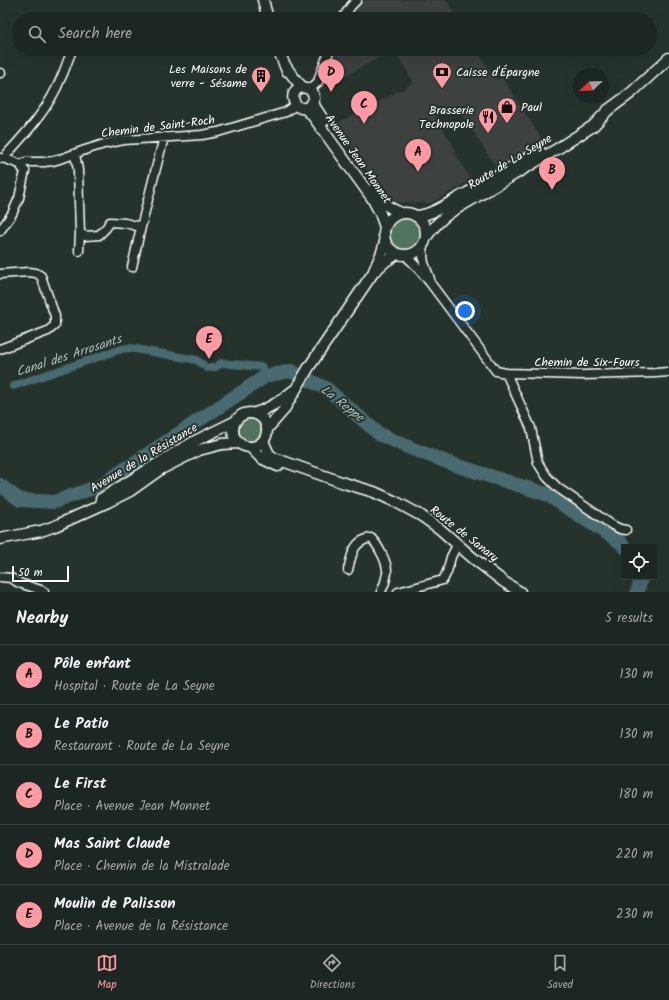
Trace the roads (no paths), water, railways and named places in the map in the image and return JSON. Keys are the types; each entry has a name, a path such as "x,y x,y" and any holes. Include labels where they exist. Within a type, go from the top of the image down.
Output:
{"main road":[{"path":"263,0 266,12"},
{"name":"Avenue Jean Monnet","path":"281,56 285,65 303,89 314,95 305,105"},
{"name":"Route de La Seyne","path":"417,216 428,214 447,204 608,110 631,93 669,58"},
{"name":"Avenue Jean Monnet","path":"303,89 293,98 294,101 315,107 381,200 387,206 401,213"},
{"name":"Avenue Jean Monnet","path":"305,105 372,198 385,227"},
{"name":"Route de La Seyne","path":"427,236 440,220 451,212 593,126 608,110"},
{"path":"373,273 386,261 401,255 417,252 424,244 427,236 426,228 422,221 412,213 396,214 387,222 385,227 385,242 392,251 401,255"},
{"path":"267,429 283,411 309,367 373,273 385,242"},
{"path":"256,413 264,419 266,424 266,438 260,444 250,447 244,446 238,443 233,433 234,422 237,418 250,412 261,412 282,400 296,389"},
{"name":"Avenue de la Résistance","path":"69,520 181,449 234,422"},
{"name":"Route de Sanary","path":"263,441 274,458 374,492 420,515 440,529 472,558 520,592"},
{"name":"Avenue de la Résistance","path":"0,539 41,531 69,520 130,491 161,469 199,450 222,444 238,443"},
{"name":"Route de Sanary","path":"250,447 262,458 289,470 344,483"}],"street":[{"path":"347,12 357,0"},
{"path":"3,159 36,122 47,106 70,56"},
{"path":"303,89 318,82 327,56"},
{"name":"Chemin de Saint-Roch","path":"3,159 27,167 124,140 202,135 218,132 305,105"},
{"path":"132,267 164,137"},
{"path":"75,154 78,170 80,233 79,251"},
{"path":"0,231 12,214 19,198 27,167"},
{"path":"80,233 85,236 99,236 110,222 125,223 141,227"},
{"path":"422,247 424,263 431,284"},
{"path":"401,255 417,267 496,371 503,373 531,428 538,463 546,477 558,488 612,525 626,530"},
{"path":"0,274 29,272 42,276 55,316 55,325 48,331 0,349"},
{"name":"Chemin de Six-Fours","path":"503,373 583,375 669,372"},
{"path":"348,570 352,555 357,545 364,539 371,538 377,544 384,558 387,571 381,592"},
{"path":"398,592 443,580 457,545"},
{"path":"0,577 11,578 19,583 42,591"}],"waterway":[{"name":"Canal des Arrosants","path":"13,386 122,349 130,348 197,360 207,368 216,367 221,363 262,367 266,376"},
{"name":"La Reppe","path":"0,485 20,500 54,502 99,486 266,376 291,371 327,389 379,434 452,464 546,494 622,544"},
{"name":"La Reppe","path":"637,592 641,580"}],"place":[{"name":"Caisse d'Épargne","path":"442,89"},
{"name":"Mas Saint Claude","path":"331,92"},
{"name":"Les Maisons de verre - Sésame","path":"261,93"},
{"name":"Le First","path":"364,124"},
{"name":"Paul","path":"507,124"},
{"name":"Brasserie Technopole","path":"488,134"},
{"name":"Pôle enfant","path":"418,172"},
{"name":"Le Patio","path":"552,190"},
{"name":"Moulin de Palisson","path":"209,359"}]}
